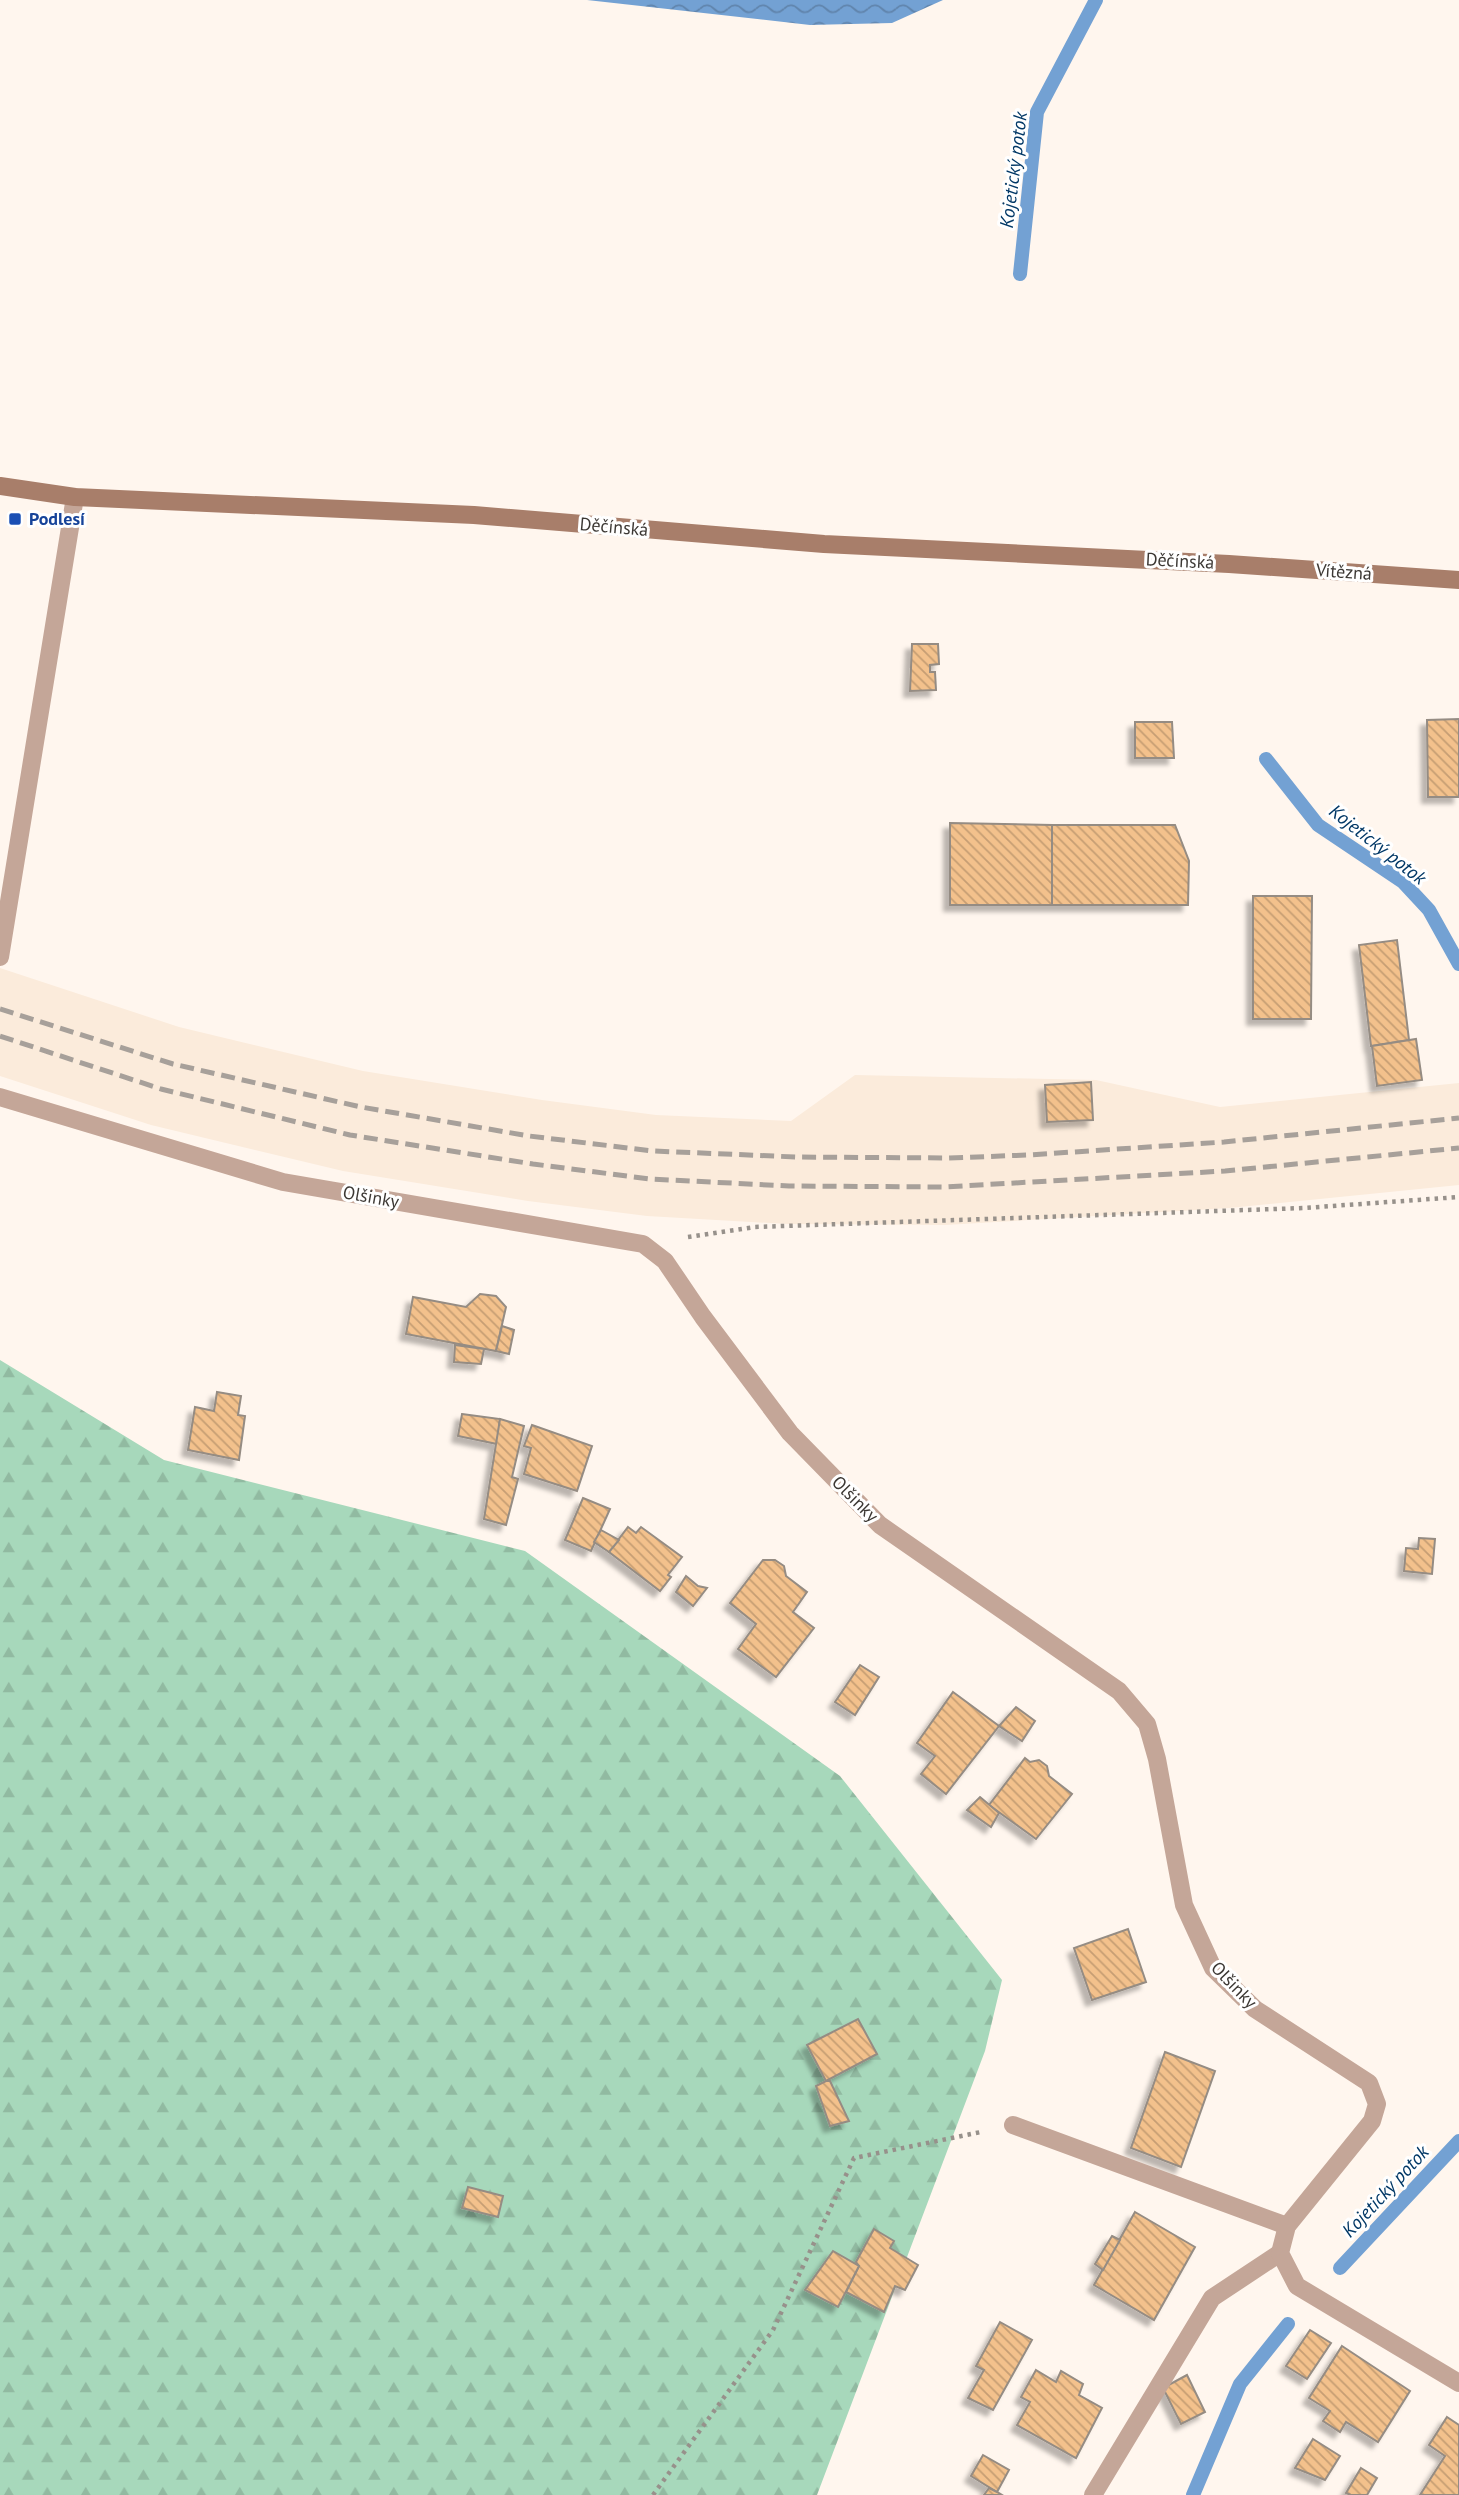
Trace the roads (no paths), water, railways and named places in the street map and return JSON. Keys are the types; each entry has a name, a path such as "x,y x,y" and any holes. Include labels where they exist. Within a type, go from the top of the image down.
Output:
{"main road":[{"name":"Děčínská","path":"0,486 75,497 474,515 824,544 1229,564"},
{"name":"Vítězná","path":"1229,564 1459,580"}],"street":[{"path":"0,957 75,497"},
{"name":"Olšinky","path":"0,1097 283,1182 643,1244 664,1261 790,1433 880,1525 1119,1691 1147,1724 1157,1759 1184,1905 1213,1968 1255,2009 1369,2083 1377,2104 1372,2121 1287,2226 1280,2253"},
{"path":"1013,2126 1287,2226"},
{"path":"1093,2495 1212,2298 1280,2253 1297,2286 1459,2383"}],"water":[{"path":"587,0 943,0 892,23 810,25"}],"waterway":[{"name":"Kojetický potok","path":"1020,274 1037,112 1096,0"},
{"name":"Kojetický potok","path":"1266,759 1318,825 1403,882 1429,910 1459,964"},
{"name":"Kojetický potok","path":"1340,2268 1459,2141"},
{"name":"Kojetický potok","path":"1193,2495 1240,2384 1288,2324"}],"railway":[{"path":"0,1009 173,1064 361,1107 529,1136 653,1151 796,1157 949,1158 1028,1155 1224,1142 1459,1118"},
{"path":"0,1036 161,1089 350,1135 533,1164 650,1179 789,1186 944,1187 1225,1171 1459,1148"}],"place":[{"name":"Podlesí","path":"15,519"}]}
